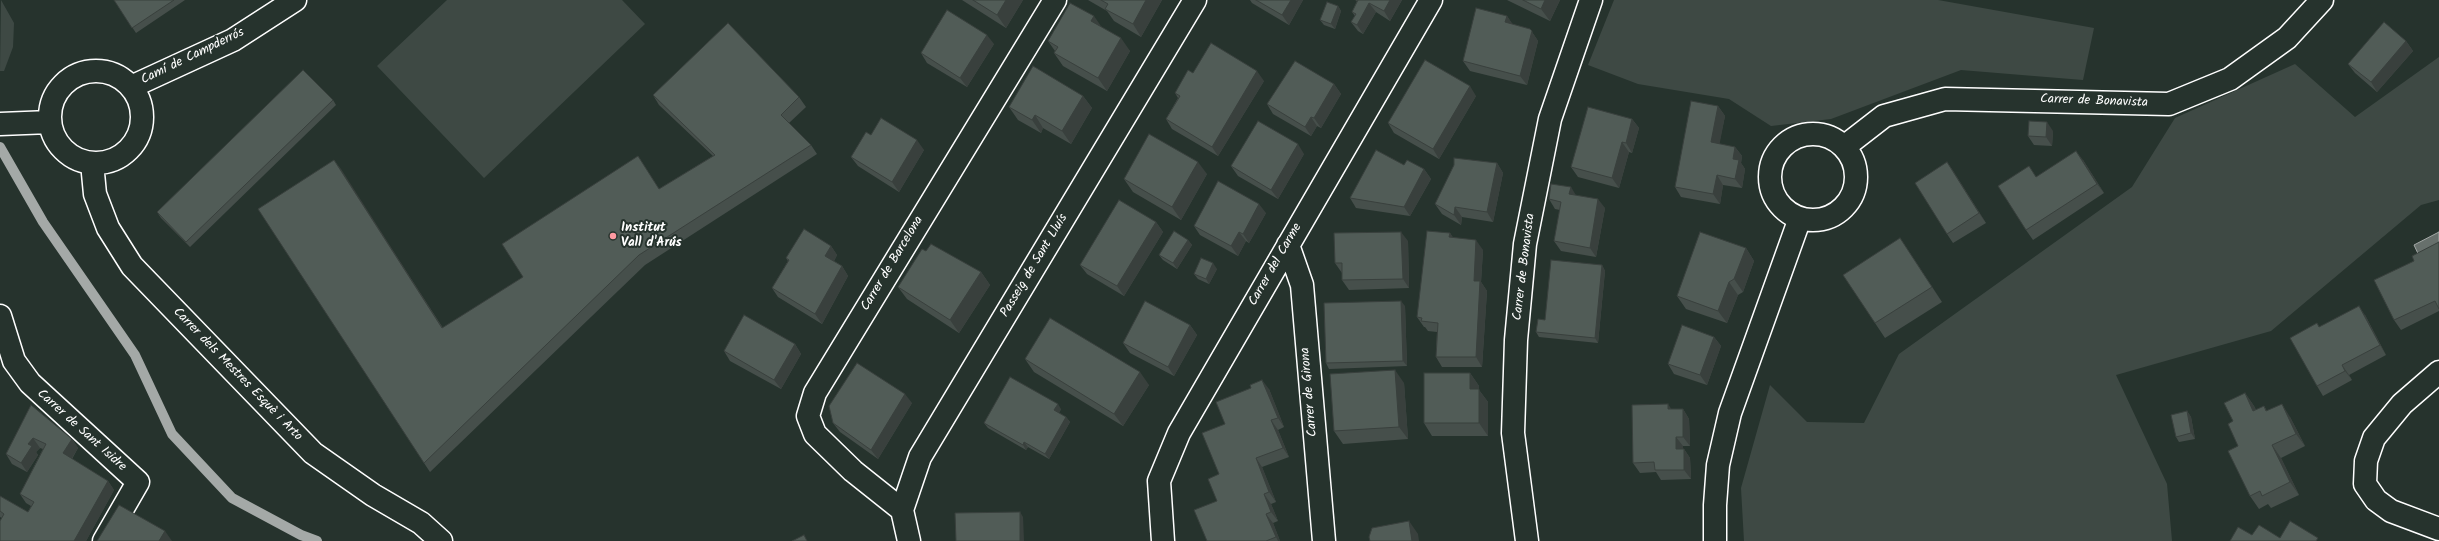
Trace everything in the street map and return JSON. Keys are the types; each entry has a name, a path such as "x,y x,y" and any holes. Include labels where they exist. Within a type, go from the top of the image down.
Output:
{"street":[{"name":"Camí de Campderrós","path":"131,87 233,40 295,0"},
{"name":"Carrer de Barcelona","path":"902,510 853,471 815,434 808,416 815,393 1055,0"},
{"name":"Passeig de Sant Lluís","path":"908,541 902,510 920,457 1196,0"},
{"name":"Carrer del Carme","path":"1163,541 1159,481 1178,434 1430,0"},
{"name":"Carrer de Bonavista","path":"1527,541 1513,433 1516,340 1525,244 1550,119 1591,0"},
{"name":"Carrer de Bonavista","path":"1844,147 1884,116 1945,99 2169,104 2230,79 2287,38 2322,0"},
{"path":"93,71 109,73 123,80 131,87 139,100 142,113 141,129 133,145 120,156 110,161 92,163 76,159 62,148 54,134 50,122 53,101 61,87 70,79 93,71"},
{"path":"10,124 50,122"},
{"path":"1819,134 1833,138 1844,147 1853,160 1856,171 1855,186 1848,202 1828,217 1813,219 1800,218 1787,211 1778,202 1771,189 1770,178 1772,163 1782,146 1799,136 1819,134"},
{"name":"Carrer dels Mestres Esquè i Arto","path":"92,163 95,194 108,228 132,266 313,453 373,495 421,522 441,541"},
{"path":"1715,541 1714,505 1718,465 1730,413 1800,218"},
{"name":"Carrer de Girona","path":"1288,245 1302,285 1309,386 1324,541"},
{"name":"Carrer de Sant Isidre","path":"0,316 14,361 30,384 138,482 104,541"},
{"path":"2439,372 2402,404 2374,438 2366,461 2364,484 2376,500 2391,510 2439,529"}],"shaded area":[{"path":"1,0 14,23 13,47 4,71 0,71"},
{"path":"447,0 622,0 645,24 484,178 377,66"},
{"path":"1614,0 1938,0 2094,28 2083,80 1961,70 1831,119 1771,126 1729,99 1638,84 1588,65"},
{"path":"2439,57 2439,200 2421,205 2271,331 2116,375 2167,484 2172,541 1744,541 1741,488 1770,385 1807,422 1864,423 1899,354 2132,187 2175,118 2295,64 2355,117"},
{"path":"2439,232 2439,250 2421,260 2414,245"}],"building":[{"path":"114,0 174,0 132,28"},
{"path":"973,0 1006,0 997,15"},
{"path":"1101,0 1146,0 1133,24 1105,9 1108,4"},
{"path":"1256,0 1291,0 1282,15"},
{"path":"1358,0 1390,0 1384,11 1369,3 1357,25 1351,22 1356,14 1352,12"},
{"path":"1523,0 1545,0 1541,9"},
{"path":"1327,2 1338,6 1331,24 1320,20"},
{"path":"1070,3 1094,16 1091,21 1121,38 1098,78 1054,53 1058,47 1048,41"},
{"path":"1476,8 1507,16 1505,22 1530,29 1532,31 1520,76 1463,61"},
{"path":"947,10 987,35 960,78 921,53"},
{"path":"2384,22 2406,41 2371,82 2348,64"},
{"name":"Institut Vall d'Arús","path":"728,23 799,97 781,115 811,145 639,255 424,463 258,209 334,160 442,328 523,277 502,244 638,156 659,189 715,155 653,95"},
{"path":"1211,43 1257,71 1212,147 1166,119 1180,96 1175,93 1188,70 1193,73"},
{"path":"1425,60 1470,86 1433,149 1388,123"},
{"path":"1295,61 1334,84 1314,118 1311,117 1305,127 1267,104"},
{"path":"1033,66 1083,96 1062,131 1035,115 1032,120 1009,107"},
{"path":"303,70 333,100 186,242 157,212"},
{"path":"1691,101 1718,106 1711,142 1735,147 1733,159 1739,160 1735,179 1717,175 1713,194 1675,187"},
{"path":"1588,107 1632,119 1626,143 1622,142 1612,178 1571,167"},
{"path":"881,118 917,140 892,182 851,157 866,132 871,135"},
{"path":"1258,121 1298,144 1271,190 1231,166"},
{"path":"2029,121 2047,122 2046,137 2028,136"},
{"path":"1149,134 1198,162 1172,207 1124,179"},
{"path":"1376,150 1404,165 1407,160 1424,169 1404,207 1350,198"},
{"path":"2076,151 2097,184 2026,230 1998,186 2029,166 2036,177"},
{"path":"1454,158 1497,163 1487,212 1455,207 1454,215 1435,204 1454,165"},
{"path":"1947,162 1979,213 1947,234 1915,183"},
{"path":"1218,181 1259,204 1243,234 1239,232 1231,246 1194,226"},
{"path":"1551,184 1571,187 1569,194 1598,199 1590,248 1554,241 1561,202 1549,199"},
{"path":"1119,200 1156,222 1117,286 1080,265"},
{"path":"804,229 831,246 825,256 842,266 815,314 772,288 789,260 786,258"},
{"path":"1174,231 1188,240 1173,263 1159,255"},
{"path":"1427,231 1450,233 1449,237 1476,240 1474,281 1480,281 1476,357 1436,357 1438,323 1421,321 1422,318 1417,317"},
{"path":"1401,232 1403,279 1342,280 1342,263 1335,263 1334,233"},
{"path":"1700,232 1746,248 1734,279 1729,282 1718,311 1677,296"},
{"path":"1900,238 1932,287 1875,323 1843,275"},
{"path":"2439,242 2439,309 2435,301 2394,320 2374,280 2414,261 2412,256"},
{"path":"931,244 981,272 950,320 898,287 922,249 926,251"},
{"path":"1201,258 1213,263 1206,279 1194,274"},
{"path":"1551,260 1602,265 1595,338 1536,332 1538,319 1545,320"},
{"path":"1145,301 1190,325 1168,367 1123,343"},
{"path":"1401,301 1403,361 1326,363 1324,303"},
{"path":"2359,306 2380,345 2342,365 2345,371 2317,386 2290,338 2317,323 2319,327"},
{"path":"744,315 795,344 774,380 724,351"},
{"path":"1050,318 1140,372 1114,414 1025,359"},
{"path":"1682,325 1714,337 1700,375 1668,364"},
{"path":"857,363 905,394 871,450 833,423 829,406"},
{"path":"1395,370 1399,427 1334,431 1330,374"},
{"path":"1424,373 1470,373 1470,389 1479,389 1479,423 1424,423"},
{"path":"1010,377 1058,404 1054,410 1066,417 1045,454 1024,442 1023,445 984,423"},
{"path":"1262,380 1278,418 1271,420 1283,448 1256,458 1269,492 1264,494 1271,512 1266,514 1276,537 1266,541 1207,541 1194,510 1217,501 1208,479 1219,474 1202,433 1225,424 1216,402 1251,388 1250,385"},
{"path":"2245,393 2253,411 2264,406 2266,411 2282,404 2296,434 2272,445 2290,482 2262,496 2260,491 2250,496 2228,451 2238,446 2228,424 2233,421 2224,403"},
{"path":"1668,404 1668,409 1683,409 1683,437 1676,437 1676,449 1684,449 1684,470 1655,470 1654,462 1633,463 1632,405"},
{"path":"31,405 72,439 63,453 108,481 74,541 0,541 0,521 4,514 0,511 0,496 28,512 34,502 20,494 46,444 33,438 28,444 32,446 21,463 6,454"},
{"path":"2187,411 2191,433 2176,437 2171,415"},
{"path":"119,505 165,531 159,541 97,541"},
{"path":"1020,512 1020,541 956,541 955,513"},
{"path":"1409,521 1412,541 1370,541 1369,537 1372,528"},
{"path":"2290,521 2318,538 2316,541 2230,541 2238,527 2252,535 2259,525 2280,538"},
{"path":"804,535 807,541 792,541"}],"waterway":[{"path":"0,147 43,222 135,355 172,434 232,498 301,535 317,541"}],"place":[{"name":"Institut Vall d'Arús","path":"613,236"}]}
